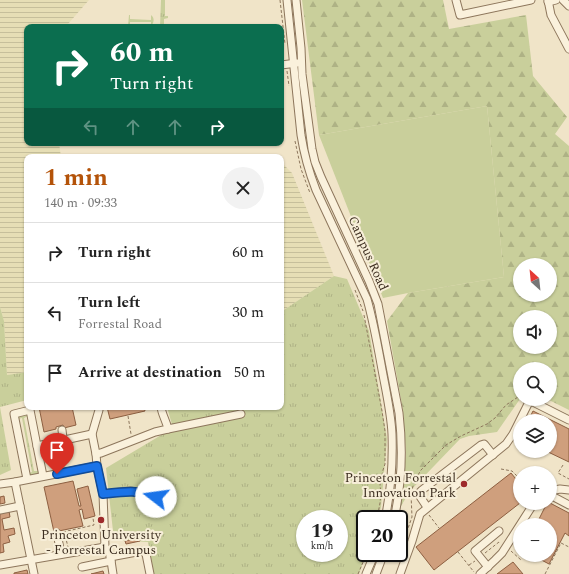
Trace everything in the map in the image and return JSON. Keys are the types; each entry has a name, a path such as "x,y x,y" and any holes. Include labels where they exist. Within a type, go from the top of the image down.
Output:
{"street":[{"name":"Campus Road","path":"287,0 287,64 304,152 319,196 367,299 376,334 392,433 392,465 390,495 387,510"},
{"name":"Campus Road","path":"296,0 302,74 312,149 321,177 374,291 381,316 401,428 402,454 396,510"},
{"path":"457,0 460,15 511,2 531,0"},
{"path":"556,0 548,1 551,15 569,49"},
{"path":"563,0 569,6"},
{"path":"287,64 302,63"},
{"path":"400,574 412,541 418,517 422,511 509,442 530,402 533,402 569,420"},
{"path":"27,480 14,414 30,410 43,476"},
{"path":"99,410 92,434 103,494 105,547 114,574"},
{"path":"162,410 168,428"},
{"path":"96,454 168,428 241,414"},
{"path":"62,430 65,456"},
{"path":"37,446 92,434"},
{"path":"427,507 419,495 422,490 481,445 484,444 493,455"},
{"path":"0,484 97,466"},
{"path":"15,482 34,574"},
{"path":"557,489 569,490"},
{"path":"103,494 130,492 148,494 163,501"},
{"path":"557,499 569,505"},
{"path":"0,510 20,506"},
{"path":"480,574 502,553 530,510"},
{"path":"488,567 475,551 499,531"},
{"path":"57,533 61,554"},
{"path":"0,565 105,547"},
{"path":"82,567 142,551 146,554 150,574"},
{"path":"366,574 371,562"},
{"path":"376,574 381,562"}],"path":[{"path":"280,0 283,24"},
{"path":"284,36 285,45"},
{"path":"287,64 289,85"},
{"path":"295,139 301,169 312,199"},
{"path":"354,286 364,313 385,431 385,464 380,485 381,493 378,510"},
{"path":"128,416 132,441"},
{"path":"563,465 558,474 569,479"},
{"path":"501,469 513,472"},
{"path":"68,548 64,531 94,525 93,518"},
{"path":"545,574 561,543 569,547"},
{"path":"458,552 476,574"},
{"path":"358,574 363,562"}],"shaded area":[{"path":"0,0 89,0 68,24 24,24 24,146 59,146 61,154 24,154 24,372 7,375 4,321 0,307"},
{"path":"284,165 292,173 334,276 284,310"}],"green space":[{"path":"161,0 165,0 165,16 168,16 168,18 164,19 164,24 160,24"},
{"path":"302,0 443,0 449,29 526,15 533,76 567,117 555,134 569,146 569,410 557,404 557,362 513,362 513,406 515,406 497,432 469,436 460,439 410,491 398,510 406,454 403,411 387,321 408,293 504,277 487,106 319,135"},
{"path":"129,15 130,19 151,20 151,15 154,19 152,24 151,22 130,22 130,24 128,24"},
{"path":"487,106 504,277 383,298 319,135"},
{"path":"334,276 347,279 369,331 387,439 380,510 356,510 356,562 363,562 359,574 154,574 148,542 114,540 106,468 173,428 168,410 284,410 284,310"},
{"path":"0,307 4,321 7,375 24,372 24,401 0,407"},
{"path":"0,407 11,470 0,475"},
{"path":"28,416 24,418 34,471 38,471 39,473 30,476 29,473 32,472 22,418 18,419 18,417"}],"building":[{"path":"40,410 73,410 76,425 64,428 63,425 56,427 56,429 44,432"},
{"path":"108,410 145,411 110,419"},
{"path":"533,411 539,414 532,414"},
{"path":"557,423 569,429 569,462 557,456"},
{"path":"511,473 513,475 513,508 434,570 416,547"},
{"path":"73,481 79,506 81,506 77,489 88,486 95,516 84,519 82,509 79,510 83,526 54,532 44,487"},
{"path":"4,496 5,503 0,504 0,497"},
{"path":"557,507 569,513 569,536 565,533 557,548 557,518 540,518 544,510 557,510"},
{"path":"9,511 10,517 2,519 4,530 14,528 15,534 8,536 10,542 3,544 4,552 0,553 0,513"},
{"path":"139,538 140,541 126,544 125,541"},
{"path":"513,562 523,574 497,574"},
{"path":"27,570 28,574 14,574 14,573"},
{"path":"103,571 104,574 91,574"}],"place":[{"name":"Princeton Forrestal Innovation Park","path":"464,484"},
{"name":"Princeton University - Forrestal Campus","path":"101,520"}],"route":[{"path":"57,474 97,466 103,494 130,492 148,494 156,497"}]}
